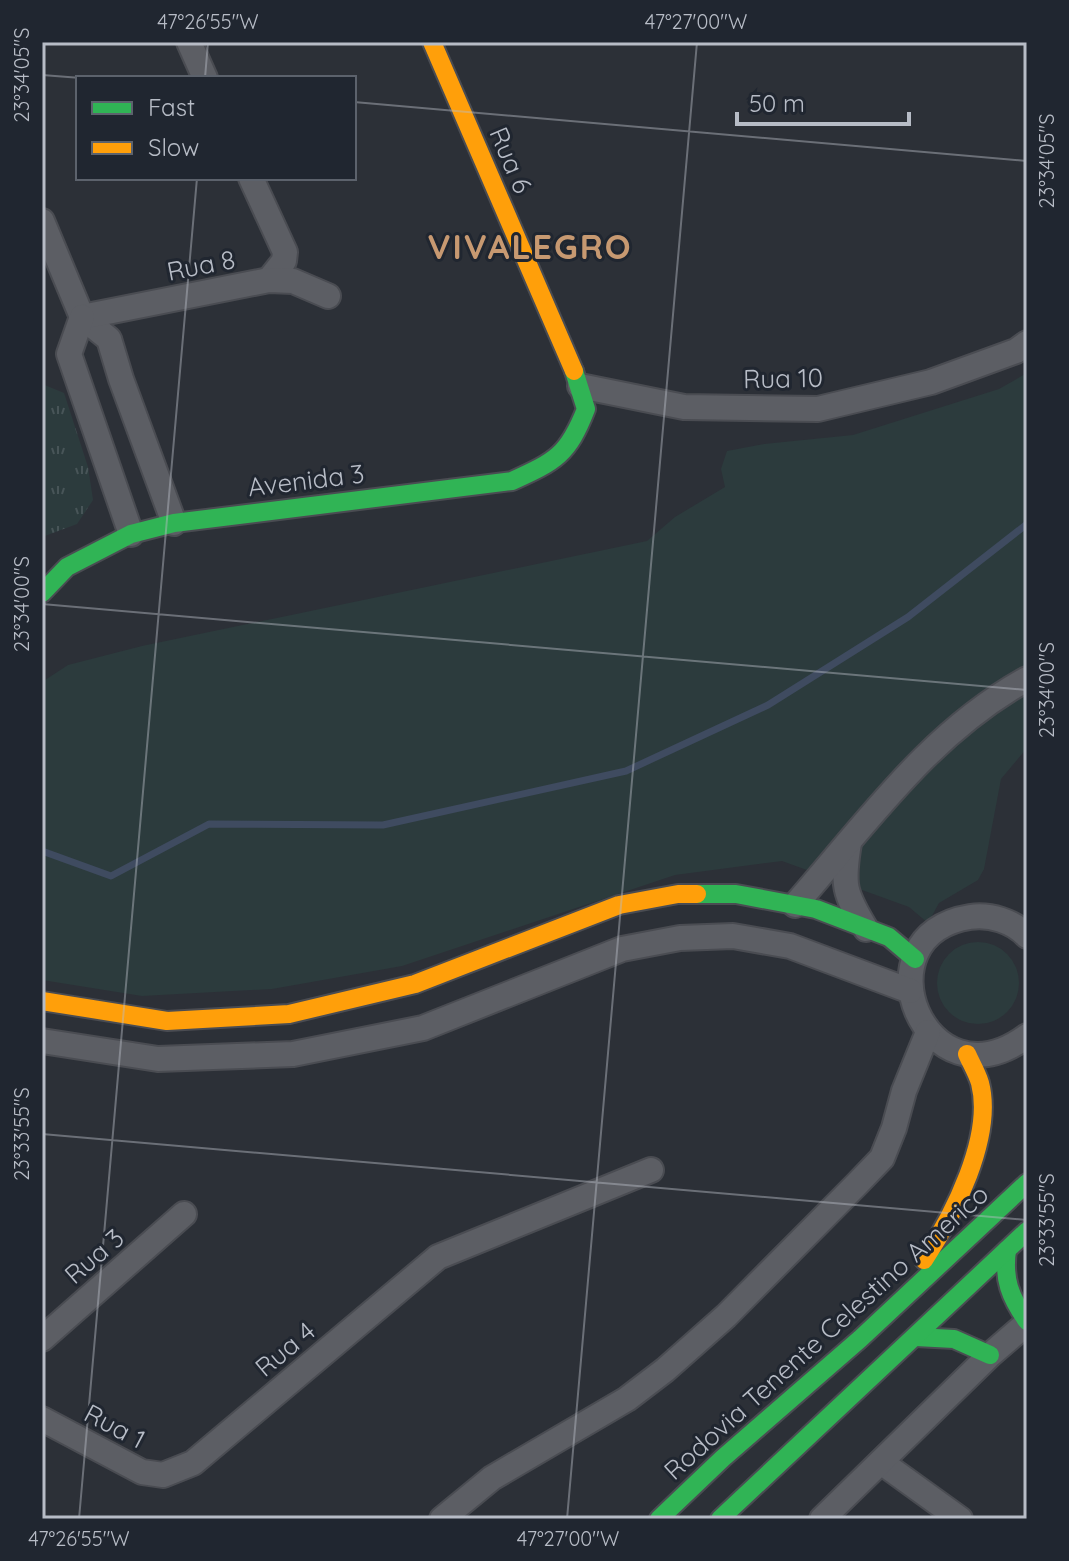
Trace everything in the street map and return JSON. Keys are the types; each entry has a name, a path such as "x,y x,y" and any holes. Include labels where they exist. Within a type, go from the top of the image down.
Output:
{"main road":[{"name":"Rua 6","path":"434,43 580,386 586,409 577,432"},
{"name":"Avenida 3","path":"42,593 67,567 131,534 174,523 512,481 557,461 577,432"},
{"path":"42,1001 167,1021 289,1014 415,984 619,905 678,894 736,894 816,909 889,937 915,959"},
{"path":"885,1316 945,1230 968,1174 978,1136 981,1087 967,1054"},
{"name":"Rodovia Tenente Celestino Americo","path":"659,1519 723,1458 885,1316 1027,1183"},
{"path":"720,1519 1027,1231"},
{"path":"1007,1250 1004,1281 1008,1294 1027,1322"},
{"path":"916,1337 945,1335 965,1341 990,1355"}],"street":[{"path":"189,42 204,76"},
{"path":"252,180 285,252 284,261 269,280"},
{"path":"42,221 82,317 109,339 174,523"},
{"name":"Rua 8","path":"82,317 269,280 293,281 328,296"},
{"path":"82,317 69,354 131,534"},
{"name":"Rua 10","path":"580,386 684,407 818,409 931,382 1016,351 1027,343"},
{"path":"83,390 100,389 121,379"},
{"path":"795,905 895,785 947,734 1027,679"},
{"path":"849,843 845,888 866,929"},
{"path":"1026,932 1002,920 979,916 959,919 941,928 925,941 915,959 910,991 913,1006 928,1032 945,1046 967,1054 988,1054 1008,1048 1027,1036"},
{"path":"42,1041 158,1059 293,1054 423,1028 622,949 680,938 733,936 790,946 910,991"},
{"path":"442,1519 492,1478 627,1399 726,1316 882,1158 928,1032"},
{"name":"Rua 4","path":"163,1475 193,1463 438,1257 651,1170"},
{"name":"Rua 3","path":"42,1339 184,1214"},
{"path":"822,1519 1027,1322"},
{"name":"Rua 1","path":"42,1419 142,1472 163,1475"},
{"path":"881,1462 960,1519"}],"green space":[{"path":"1027,373 1027,748 1001,779 984,869 978,880 939,903 928,923 909,907 782,861 675,875 402,966 272,989 142,996 42,980 42,682 68,665 142,646 647,541 675,517 725,487 721,469 727,451 853,435 999,389"},
{"path":"42,384 64,393 88,467 93,500 77,524 42,537"},
{"path":"978,942 994,945 1007,954 1016,967 1019,983 1016,999 1007,1012 994,1021 978,1024 962,1021 949,1012 940,999 937,983 940,967 949,954 962,945"}],"waterway":[{"path":"42,851 111,876 209,824 383,825 626,771 768,705 908,617 1027,524"}],"traffic: fast":[{"path":"42,593 67,567 131,534 174,523 512,481 550,462 573,437 586,409 574,371"},
{"path":"697,894 736,894 816,909 889,937 915,959"},
{"path":"659,1519 723,1458 860,1339 1027,1183"},
{"path":"720,1519 1027,1231"},
{"path":"1007,1250 1009,1287 1027,1321"},
{"path":"916,1337 954,1339 990,1355"}],"traffic: slow":[{"path":"432,42 574,371"},
{"path":"42,1001 167,1021 289,1014 415,984 619,905 678,894 697,894"},
{"path":"924,1260 958,1199 976,1151 983,1104 980,1083 967,1054"}],"district":[{"name":"VIVALEGRO","path":"530,246"}]}
